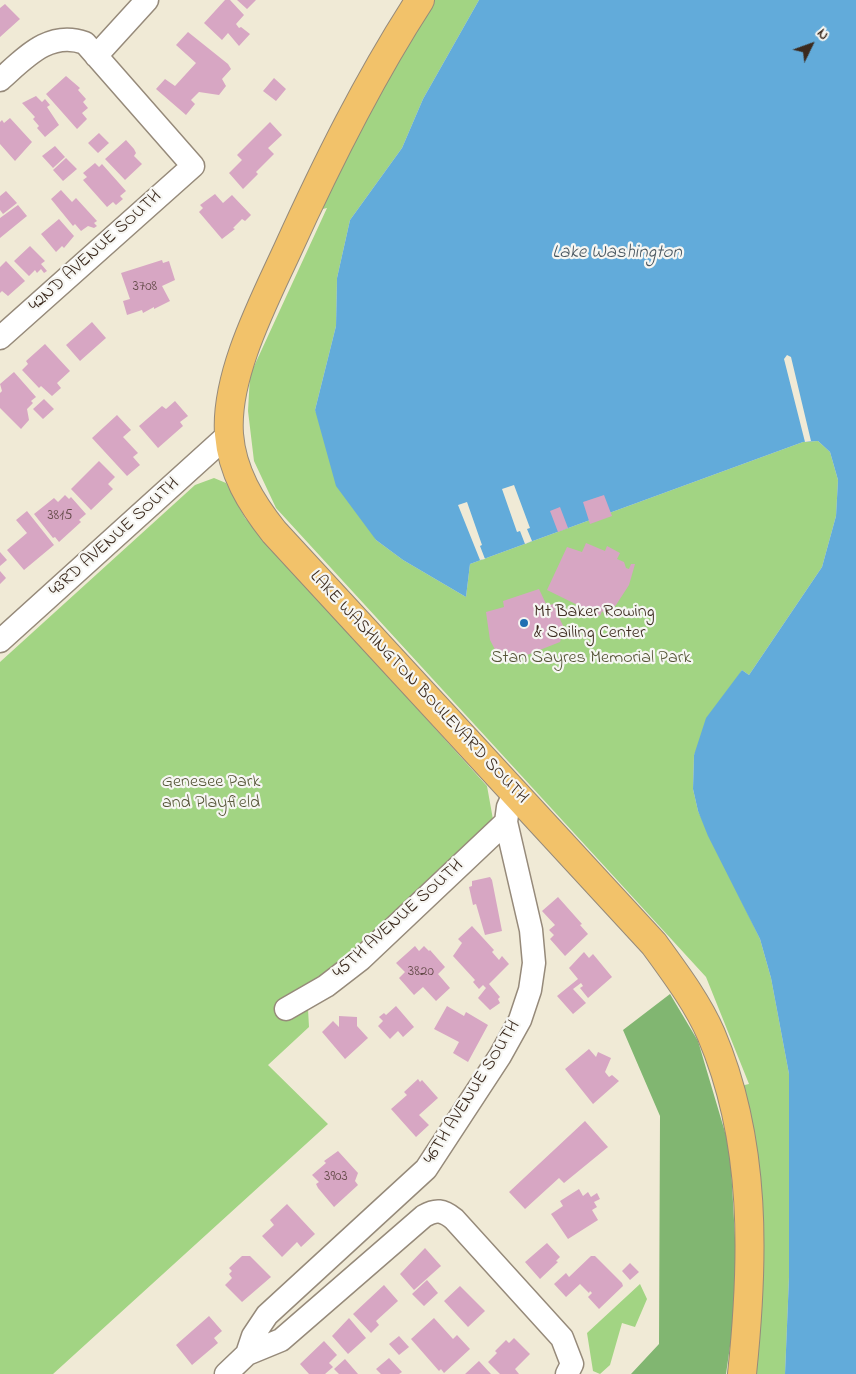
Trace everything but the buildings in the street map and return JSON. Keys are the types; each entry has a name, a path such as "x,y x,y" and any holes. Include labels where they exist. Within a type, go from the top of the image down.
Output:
{"main road":[{"name":"LAKE WASHINGTON BOULEVARD SOUTH","path":"420,0 360,100 329,161 245,346 233,391 229,434 239,479 255,508 287,546 654,944 685,988 710,1034 731,1094 746,1170 751,1247 749,1312 742,1374"}],"street":[{"path":"0,80 36,48 61,40 74,39 85,44 96,56 147,0"},
{"name":"42ND AVENUE SOUTH","path":"0,338 193,166 96,56"},
{"name":"43RD AVENUE SOUTH","path":"0,641 229,434"},
{"name":"46TH AVENUE SOUTH","path":"247,1354 253,1336 267,1315 426,1169 500,1056 520,1020 530,990 534,963 531,930 506,822 508,807 514,794"},
{"name":"45TH AVENUE SOUTH","path":"286,1009 326,986 361,959 506,822"},
{"name":"46TH AVENUE SOUTH","path":"226,1374 247,1354 281,1340 424,1216 434,1211 446,1212 454,1219 556,1331 568,1349 572,1364 567,1374"}],"green space":[{"name":"Stan Sayres Memorial Park","path":"420,0 479,0 423,99 402,148 350,220 337,278 336,326 315,410 376,540 403,560 466,597 470,564 803,442 818,441 830,452 838,480 836,516 822,567 749,675 742,670 694,755 693,789 698,811 760,939 771,978 789,1074 789,1277 785,1374 747,1374 736,1087 749,1084 706,977 276,508 254,461 248,411 250,375 327,208 304,213"},
{"name":"Genesee Park and Playfield","path":"214,478 226,483 245,518 487,786 494,825 307,991 309,1027 268,1065 328,1124 53,1374 0,1374 0,662 195,485"},
{"path":"670,994 698,1041 730,1149 738,1291 726,1374 631,1374 659,1344 660,1116 623,1030"},
{"path":"640,1284 647,1299 635,1327 622,1323 610,1365 600,1374 593,1371 587,1333"}],"water":[{"name":"Lake Washington","path":"479,0 856,0 856,1374 785,1374 789,1277 789,1074 771,978 760,939 708,836 698,811 693,789 694,755 706,718 742,670 749,675 822,567 836,516 838,480 830,452 818,441 803,442 470,564 466,597 403,560 376,540 336,486 315,410 336,326 337,278 350,220 402,148 423,99"}],"pier":[{"path":"787,355 791,357 811,441 805,442 784,359"},
{"path":"514,485 530,528 527,529 532,541 525,544 520,531 517,532 502,489"},
{"path":"467,502 485,559 480,560 458,505"}],"place":[{"name":"Mt Baker Rowing & Sailing Center","path":"524,623"}]}
